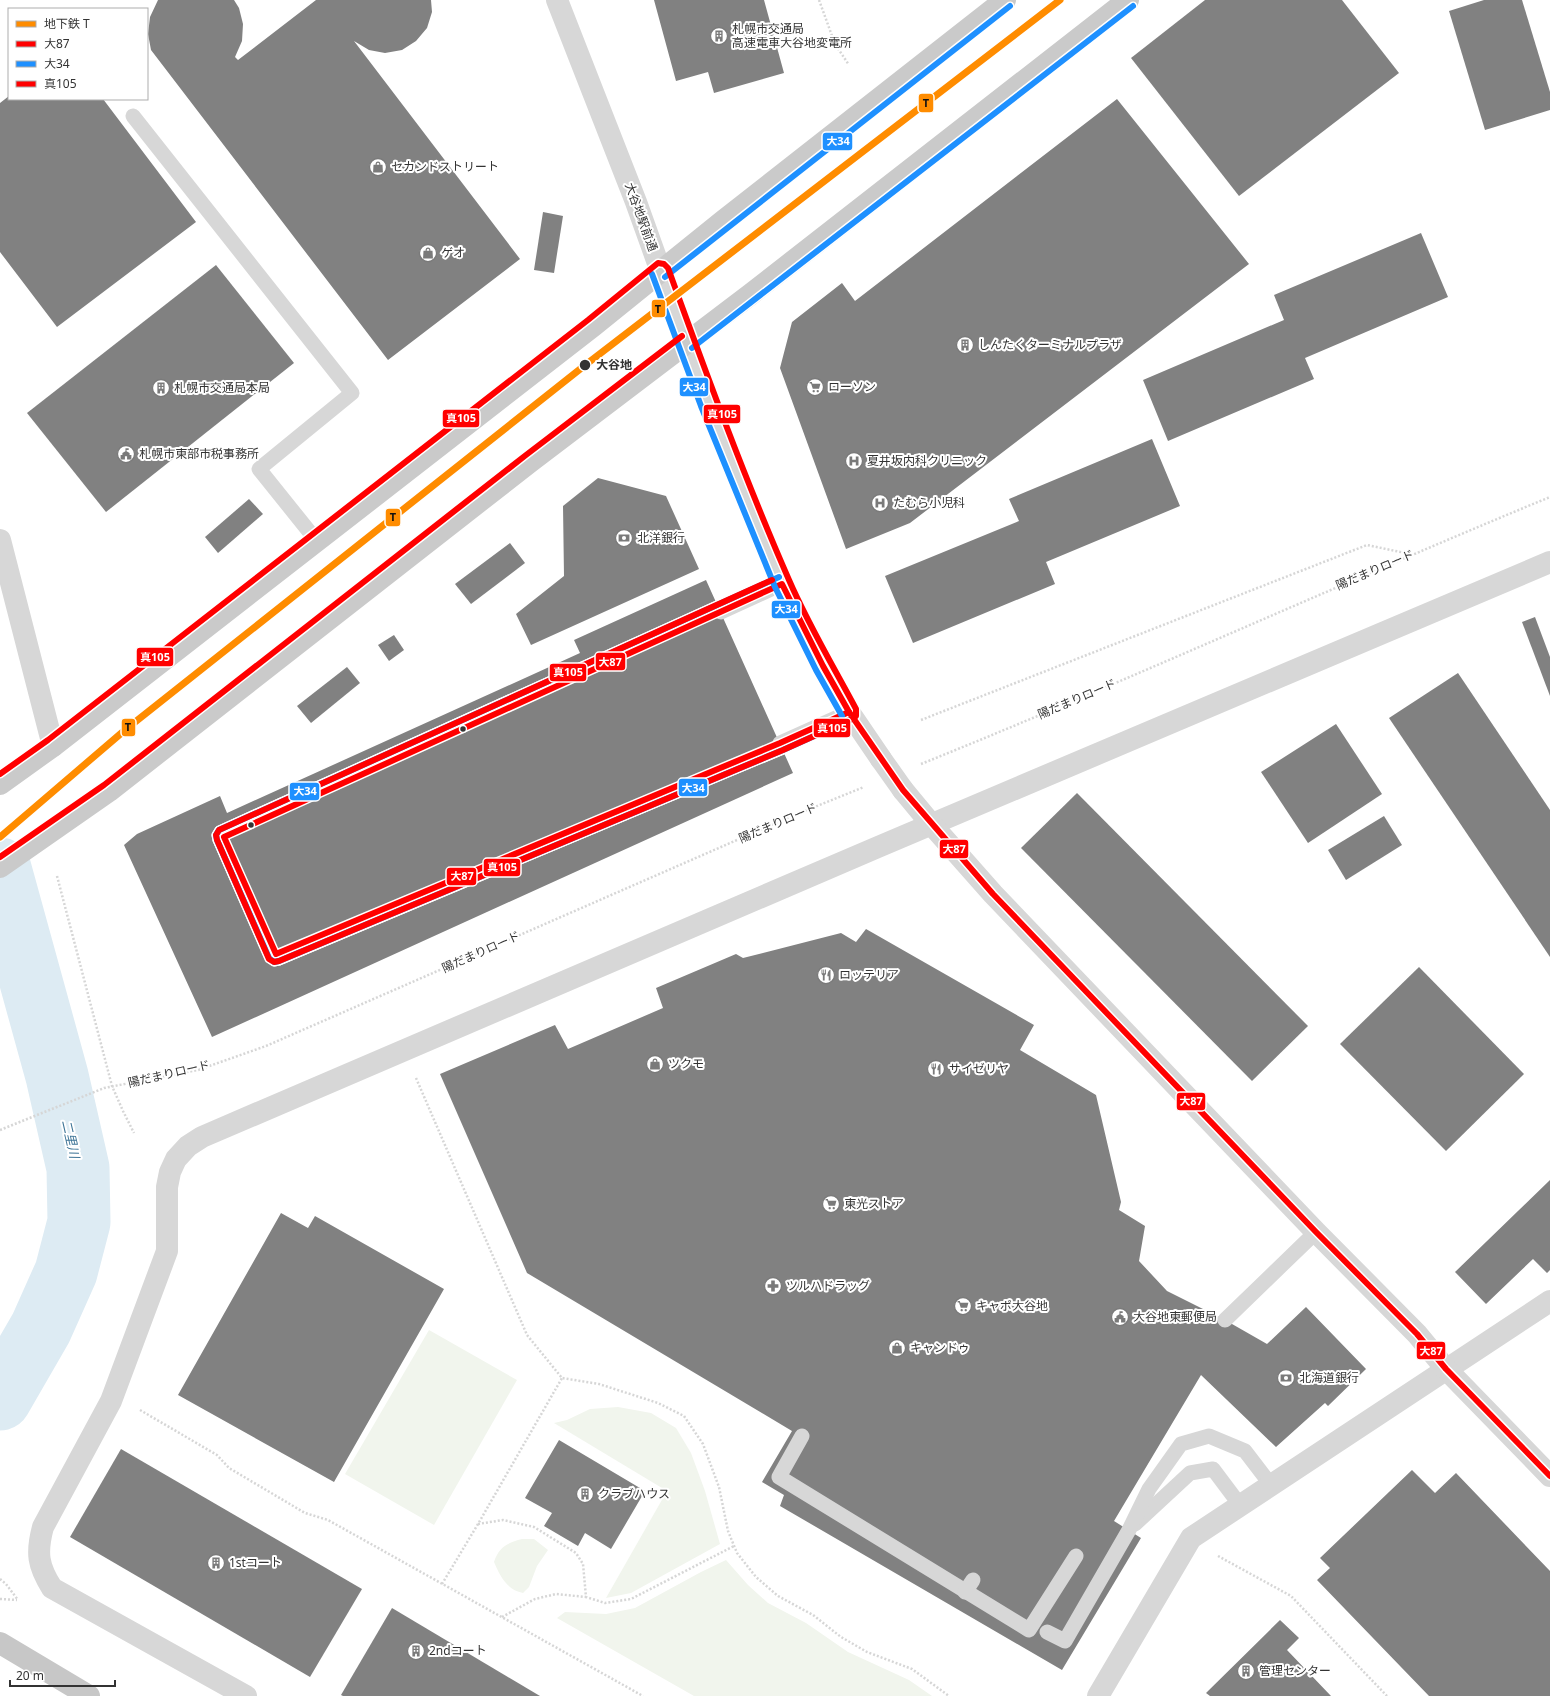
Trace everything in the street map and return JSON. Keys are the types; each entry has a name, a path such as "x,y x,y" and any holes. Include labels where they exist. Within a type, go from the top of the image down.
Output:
{"highway":[{"path":"0,1643 89,1696"}],"main road":[{"path":"0,784 53,746 593,326 660,271 1005,0"},
{"path":"0,867 34,845 109,791 531,460 687,342 1128,0"}],"street":[{"name":"大谷地駅前通","path":"557,0 636,202 708,403 782,584 822,666 849,712 903,790 993,894 1316,1232 1417,1334 1446,1369 1550,1476"},
{"path":"0,540 53,746"},
{"path":"246,1696 52,1588 44,1575 38,1558 38,1542 43,1528 111,1401 167,1251 167,1187 170,1172 176,1159 188,1146 210,1134 1550,562"},
{"path":"1098,1696 1191,1538 1550,1301"}],"lane":[{"path":"133,116 352,394 259,469 316,540"},
{"path":"720,612 782,584"},
{"path":"780,743 849,712"},
{"path":"1225,1320 1316,1232"},
{"path":"802,1436 779,1477 969,1586 1029,1630 1076,1556"},
{"path":"1047,1632 1065,1641 1129,1530 1149,1489 1181,1444 1209,1436 1245,1451 1271,1485"},
{"path":"1129,1530 1190,1473 1213,1469 1240,1505"}],"path":[{"path":"819,0 835,44 849,65"},
{"name":"陽だまりロード","path":"914,767 1148,669 1411,554 1550,497"},
{"path":"921,720 1366,545 1411,554"},
{"name":"陽だまりロード","path":"0,1130 104,1088 198,1070 266,1046 785,819 871,784"},
{"path":"57,876 112,1086 134,1133"},
{"path":"416,1077 528,1335 562,1378 600,1384 658,1403 684,1416 703,1444 719,1487 728,1531 737,1553 756,1577 778,1596 813,1615 841,1637 868,1652 912,1669 949,1696"},
{"path":"442,1584 562,1378"},
{"path":"134,1407 217,1455 229,1468 305,1512 328,1520 643,1696"},
{"path":"478,1524 503,1520 534,1527 576,1553 583,1564 586,1597"},
{"path":"502,1617 535,1599 556,1594 586,1597 605,1602 631,1599 734,1546"},
{"path":"1212,1553 1291,1596 1387,1696"},
{"path":"0,1579 6,1584 18,1600 0,1599"}],"shaded area":[{"path":"429,1330 517,1380 434,1525 345,1474"},
{"path":"618,1407 651,1413 676,1428 691,1453 705,1491 720,1544 631,1593 606,1598 667,1491 554,1423 567,1420 590,1409"},
{"path":"522,1539 534,1539 548,1550 537,1566 529,1587 523,1593 508,1586 494,1562 498,1553 504,1546"},
{"path":"726,1560 748,1585 768,1603 806,1623 848,1652 909,1680 932,1696 694,1696 557,1618 565,1612 606,1614 635,1608"}],"building":[{"path":"158,0 234,0 239,8 243,24 242,41 235,57 238,60 316,0 431,0 432,12 427,28 416,41 402,50 385,53 369,50 354,41 520,259 388,360 151,50 148,34 150,17"},
{"name":"札幌市交通局 高速電車大谷地変電所","path":"654,0 764,0 784,73 714,93 708,72 676,81"},
{"path":"1205,0 1342,0 1399,73 1239,196 1131,58"},
{"path":"1484,0 1522,0 1550,92 1550,110 1485,130 1449,11"},
{"path":"8,97 8,100 104,100 196,222 57,327 0,252 0,103"},
{"name":"しんたくターミナルプラザ","path":"1117,99 1249,264 910,523 846,549 780,368 792,322 842,283 855,301"},
{"path":"543,212 563,216 554,273 534,270"},
{"path":"1421,233 1448,297 1305,358 1314,379 1168,441 1143,380 1284,320 1274,295"},
{"name":"札幌市交通局本局","path":"216,265 294,363 106,512 27,413"},
{"path":"1152,439 1180,506 1046,562 1055,584 913,643 885,576 1019,521 1009,499"},
{"name":"北洋銀行","path":"598,478 666,496 699,569 531,645 516,614 564,576 563,506"},
{"path":"249,499 263,514 218,553 205,537"},
{"path":"510,543 525,563 471,604 455,584"},
{"path":"706,580 793,773 212,1037 124,845 137,834 220,796 227,813 580,653 574,640"},
{"path":"1535,617 1550,657 1550,696 1522,622"},
{"path":"394,635 404,650 389,661 378,645"},
{"path":"347,667 360,683 311,723 297,706"},
{"path":"1458,673 1550,810 1550,957 1389,718"},
{"path":"1336,724 1382,794 1308,843 1261,772"},
{"path":"1077,793 1308,1026 1252,1081 1021,848"},
{"path":"1384,816 1402,845 1346,880 1328,850"},
{"path":"866,929 1034,1025 1020,1050 1096,1095 1121,1202 1119,1210 1145,1226 1139,1261 1167,1291 1225,1320 1267,1344 1306,1307 1366,1369 1328,1406 1325,1403 1276,1447 1201,1375 1114,1521 1141,1538 1062,1670 780,1506 784,1495 762,1482 792,1431 527,1273 440,1074 555,1025 568,1049 663,1008 656,988 736,954 743,958 841,933 856,942"},
{"path":"1419,967 1524,1074 1446,1151 1340,1044"},
{"path":"1550,1180 1550,1270 1547,1273 1533,1259 1486,1304 1455,1272"},
{"path":"281,1213 308,1228 315,1216 444,1289 334,1482 178,1395"},
{"name":"クラブハウス","path":"559,1440 645,1491 611,1549 585,1533 578,1546 544,1526 552,1513 525,1498"},
{"name":"1stコート","path":"121,1449 362,1589 310,1677 70,1537"},
{"path":"1412,1470 1435,1493 1456,1473 1550,1571 1550,1696 1429,1696 1317,1580 1330,1568 1320,1558"},
{"name":"2ndコート","path":"392,1608 540,1696 341,1695"},
{"path":"1280,1620 1299,1638 1287,1650 1331,1696 1210,1696 1206,1693"}],"waterway":[{"name":"二里川","path":"0,869 57,1076 78,1168 79,1222 66,1272 41,1328 0,1399"}],"metro line":[{"name":"T","path":"0,837 125,730 584,366 1060,0"}],"transit line":[{"name":"大34","path":"665,277 1010,6"},
{"name":"大34","path":"692,348 1133,6"},
{"name":"真105","path":"0,774 48,740 588,320 658,263 664,264 668,268 756,503 804,613 856,709 856,716 783,750 279,961 274,962 269,959 217,840 216,835 219,830 772,580"},
{"name":"大34","path":"652,274 701,406 775,587 816,670 842,716"},
{"name":"真105","path":"0,857 104,785 526,455 682,336"},
{"name":"大34","path":"779,577 219,830 216,835 217,840 269,958 274,962 279,961 783,750 852,719"},
{"name":"大87","path":"782,584 823,666 849,712 780,743 276,954 224,837 782,584"},
{"name":"大87","path":"849,712 903,790 993,894 1316,1232 1417,1334 1446,1369 1550,1476"}],"place":[{"name":"札幌市交通局 高速電車大谷地変電所","path":"719,36"},
{"name":"セカンドストリート","path":"378,167"},
{"name":"ゲオ","path":"428,253"},
{"name":"しんたくターミナルプラザ","path":"965,345"},
{"name":"大谷地","path":"585,365"},
{"name":"ローソン","path":"815,387"},
{"name":"札幌市交通局本局","path":"161,388"},
{"name":"札幌市東部市税事務所","path":"126,454"},
{"name":"夏井坂内科クリニック","path":"854,461"},
{"name":"たむら小児科","path":"880,503"},
{"name":"北洋銀行","path":"624,538"},
{"name":"ロッテリア","path":"826,975"},
{"name":"ツクモ","path":"655,1064"},
{"name":"サイゼリヤ","path":"936,1069"},
{"name":"東光ストア","path":"831,1204"},
{"name":"ツルハドラッグ","path":"773,1286"},
{"name":"キャポ大谷地","path":"963,1306"},
{"name":"大谷地東郵便局","path":"1120,1317"},
{"name":"キャンドゥ","path":"897,1348"},
{"name":"北海道銀行","path":"1286,1378"},
{"name":"クラブハウス","path":"585,1494"},
{"name":"1stコート","path":"216,1563"},
{"name":"2ndコート","path":"416,1651"},
{"name":"管理センター","path":"1246,1671"}]}
